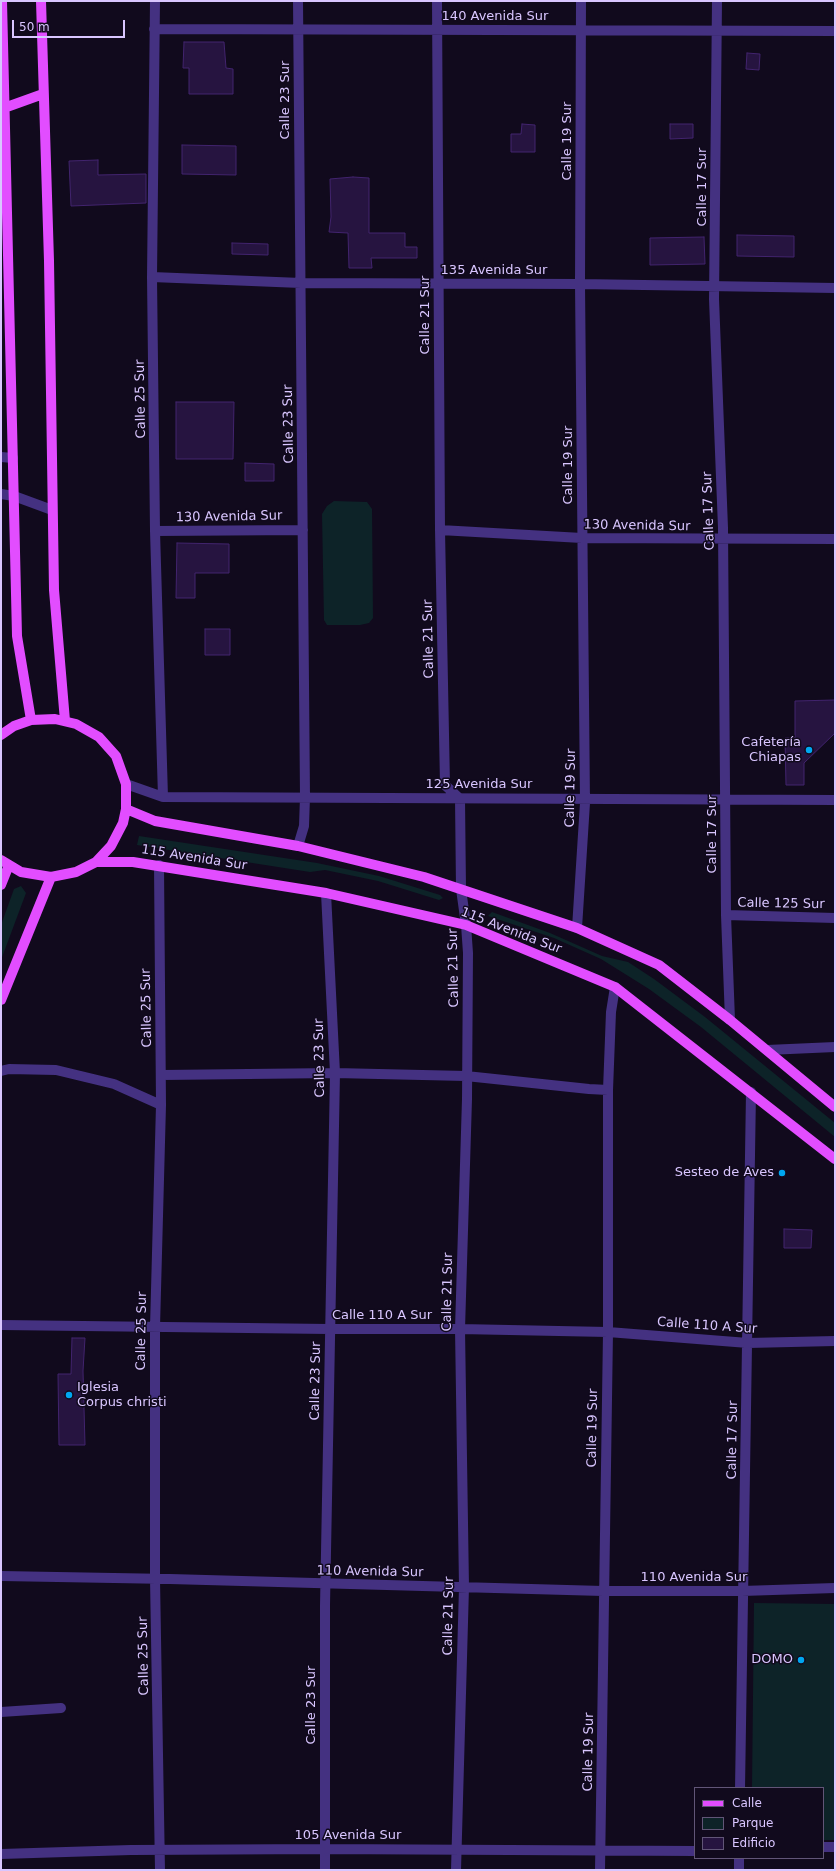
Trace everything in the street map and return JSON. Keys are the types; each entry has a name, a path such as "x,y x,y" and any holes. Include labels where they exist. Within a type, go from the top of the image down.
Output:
{"main road":[{"path":"2,1 9,238 17,636 31,720"},
{"path":"41,1 49,261 54,590 65,721"},
{"path":"4,108 44,94"},
{"path":"1,735 14,726 31,720 55,719 76,724 99,737 116,756 126,784 126,809 123,823 111,846 96,862 76,872 50,877 21,872 5,862 1,885"},
{"name":"115 Avenida Sur","path":"126,809 155,821 298,846 424,877 577,928 659,966 730,1020 835,1107"},
{"name":"115 Avenida Sur","path":"96,862 133,862 158,865 326,893 466,925 615,987 835,1159"},
{"path":"1,1000 50,877"}],"street":[{"name":"Calle 25 Sur","path":"155,1 152,277 155,531 163,797"},
{"name":"Calle 23 Sur","path":"298,1 305,797 304,826 298,846"},
{"name":"Calle 21 Sur","path":"437,1 440,530 445,785 460,799 460,889 466,925 466,1076 460,1329 464,1587 456,1870"},
{"name":"Calle 19 Sur","path":"577,928 585,798 580,284 581,1"},
{"name":"Calle 17 Sur","path":"717,1 716,286 714,299 722,540 726,800 726,915 730,1020"},
{"name":"140 Avenida Sur","path":"154,30 298,28 437,30 835,31"},
{"name":"135 Avenida Sur","path":"152,277 301,283 580,284 835,288"},
{"path":"1,457 13,458"},
{"path":"1,494 14,496 52,510"},
{"name":"130 Avenida Sur","path":"155,531 303,530"},
{"name":"130 Avenida Sur","path":"440,530 582,538 722,540 835,539"},
{"name":"125 Avenida Sur","path":"126,784 163,797 835,800"},
{"name":"Calle 25 Sur","path":"158,865 162,1105 155,1327 155,1579 160,1870"},
{"name":"Calle 23 Sur","path":"325,1870 329,1329 335,1073 326,893"},
{"name":"Calle 125 Sur","path":"726,915 835,918"},
{"name":"Calle 19 Sur","path":"600,1870 608,1332 608,1090 611,1012 615,987"},
{"path":"767,1050 835,1047"},
{"path":"1,1071 9,1069 56,1070 114,1084 162,1105"},
{"path":"162,1075 335,1073 466,1076 608,1090"},
{"name":"Calle 17 Sur","path":"740,1787 751,1092"},
{"name":"Calle 110 A Sur","path":"1,1325 460,1329 608,1332 748,1343 835,1341"},
{"name":"110 Avenida Sur","path":"1,1576 603,1591 742,1591 835,1588"},
{"path":"1,1712 61,1708"},
{"path":"824,1847 835,1847"},
{"name":"105 Avenida Sur","path":"1,1854 160,1850 324,1849 600,1852 694,1851"},
{"path":"739,1859 739,1870"}],"green space":[{"path":"334,501 367,502 372,509 373,618 369,623 360,625 327,625 324,620 322,514 327,506"},
{"path":"139,836 317,863 379,876 440,895 443,898 439,900 378,881 325,870 310,872 137,845"},
{"path":"21,886 26,893 1,960 1,925 14,889"},
{"path":"492,912 550,933 602,956 628,962 654,979 705,1017 835,1123 835,1137 701,1027 649,989 601,959 554,938 488,916"},
{"path":"754,1603 835,1604 835,1840 824,1840 824,1787 752,1787"}],"building":[{"path":"184,42 224,42 226,68 233,69 233,94 189,94 189,68 183,68"},
{"path":"747,53 760,54 759,70 746,69"},
{"path":"522,124 535,125 535,152 511,152 511,134 521,134"},
{"path":"670,124 693,124 693,138 670,139"},
{"path":"182,145 236,146 236,175 182,174"},
{"path":"98,160 98,175 146,174 146,203 71,206 69,161"},
{"path":"353,177 369,178 369,233 405,233 405,247 417,247 417,258 371,258 372,268 349,268 348,233 329,232 331,217 330,179"},
{"path":"737,235 794,236 794,257 737,256"},
{"path":"704,237 705,264 650,265 650,238"},
{"path":"232,243 268,244 268,255 232,254"},
{"path":"176,402 234,402 233,459 176,459"},
{"path":"245,463 274,464 274,481 245,481"},
{"path":"177,543 229,544 229,573 195,573 195,598 176,598"},
{"path":"205,629 230,629 230,655 205,655"},
{"path":"835,700 835,733 804,763 804,785 786,785 785,738 795,738 795,701"},
{"path":"784,1229 812,1230 811,1248 784,1248"},
{"path":"72,1338 85,1338 83,1371 85,1445 59,1445 58,1374 71,1374"}],"place":[{"name":"Cafetería Chiapas","path":"809,750"},
{"name":"Sesteo de Aves","path":"782,1173"},
{"name":"Iglesia Corpus christi","path":"69,1395"},
{"name":"DOMO","path":"801,1660"}]}
